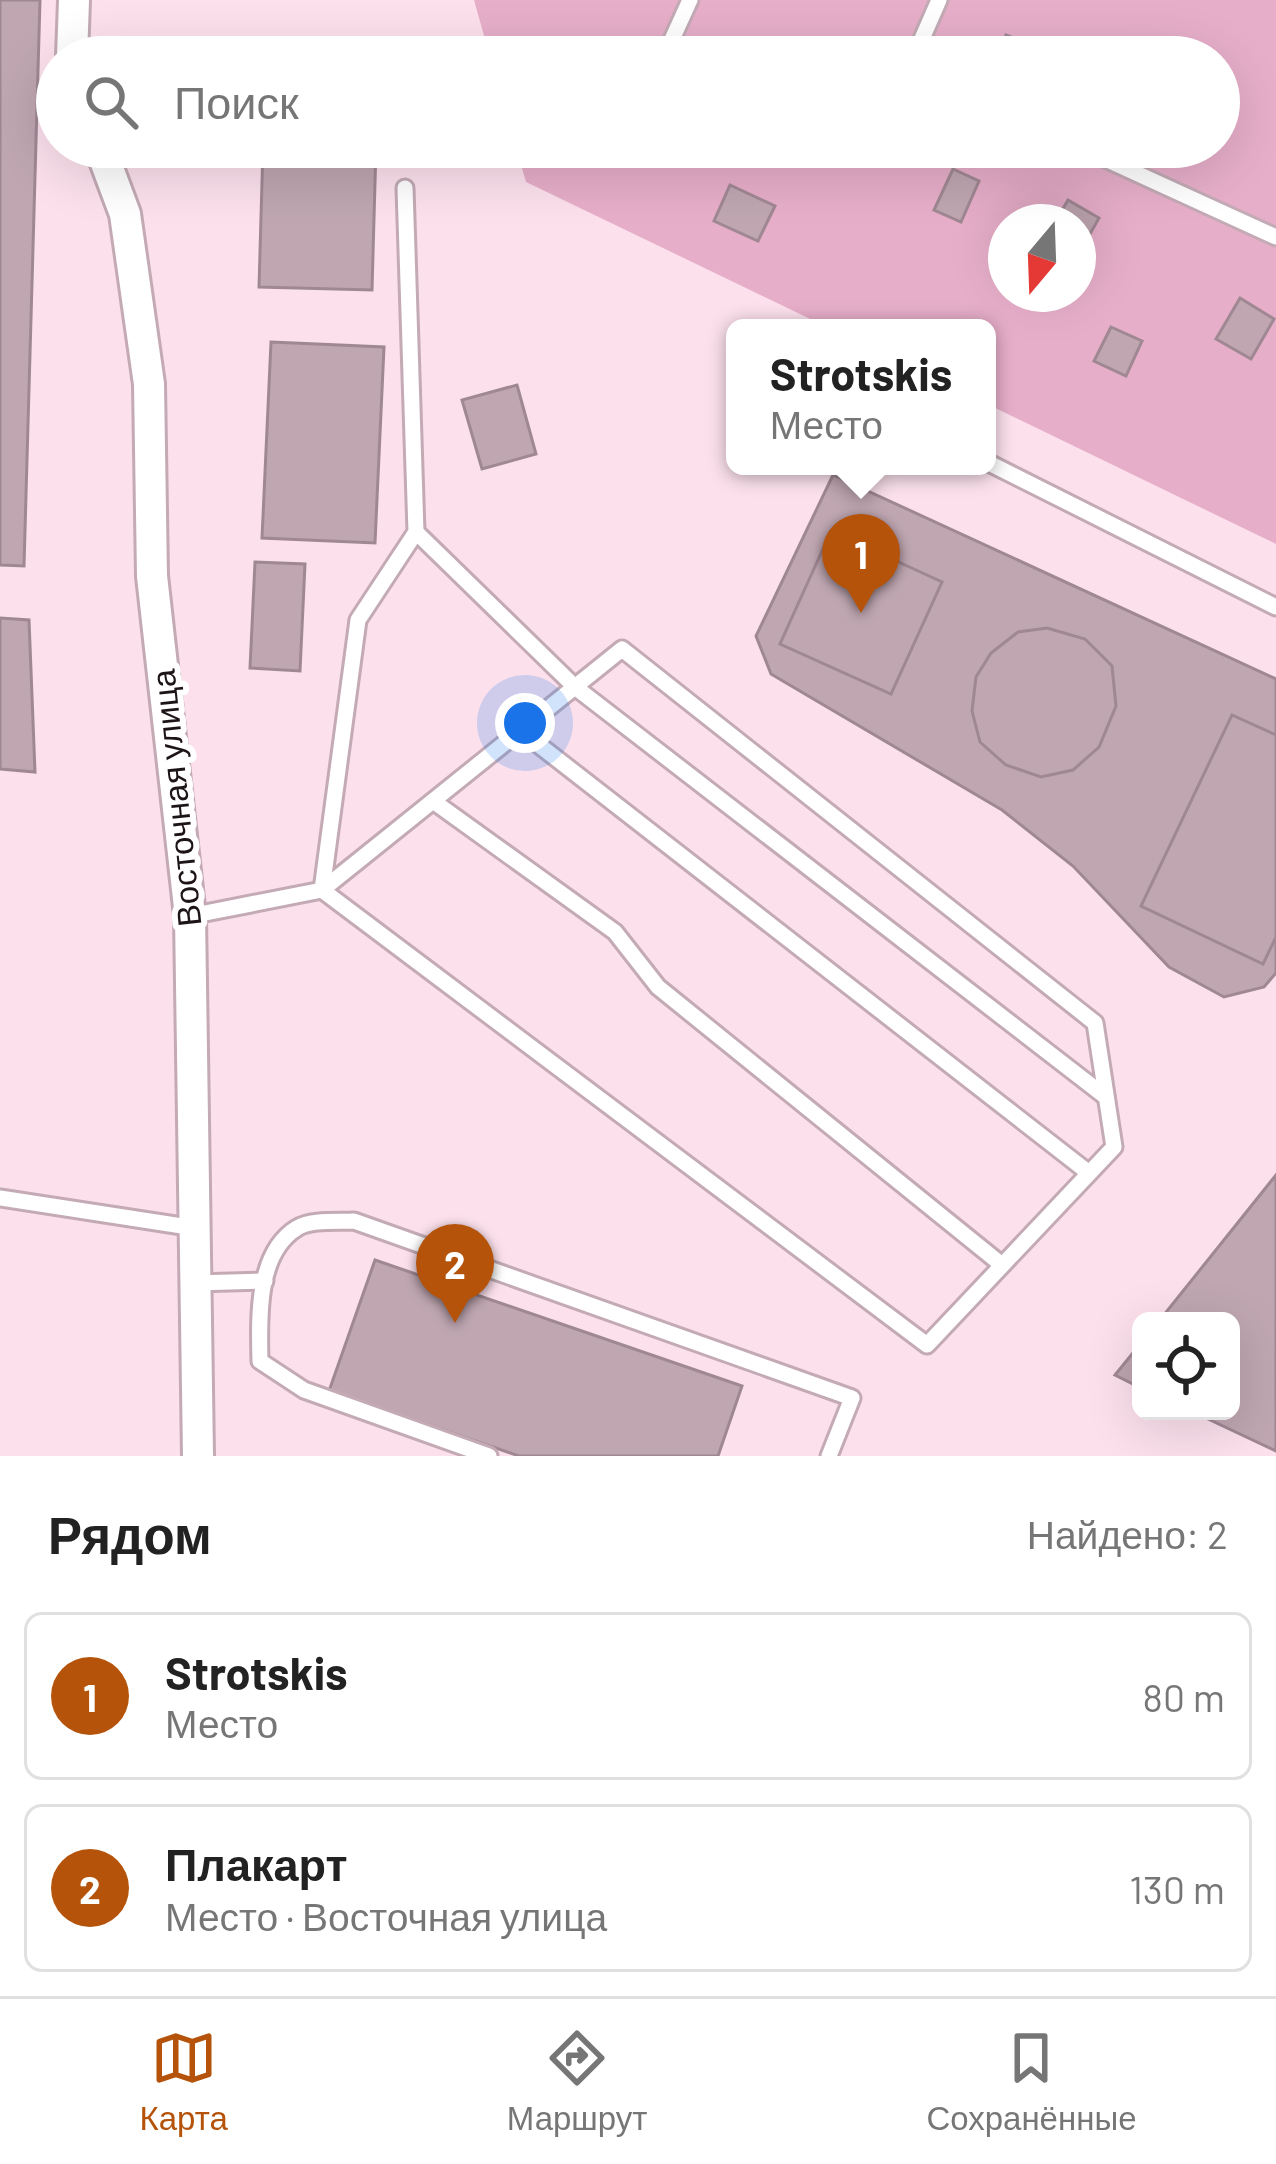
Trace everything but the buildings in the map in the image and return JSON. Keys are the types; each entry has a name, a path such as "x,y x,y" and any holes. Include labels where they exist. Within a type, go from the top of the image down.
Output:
{"street":[{"path":"73,36 74,0"},
{"name":"Восточная улица","path":"108,168 125,214 149,385 152,576 190,916 198,1456"}],"lane":[{"path":"674,36 691,0"},
{"path":"923,36 938,0"},
{"path":"1125,168 1276,237"},
{"path":"322,890 358,620 416,532 405,188"},
{"path":"996,467 1276,607"},
{"path":"416,532 575,687 1106,1097"},
{"path":"190,916 322,890 622,649 1095,1023 1114,1147 927,1345 322,890"},
{"path":"520,730 1089,1173"},
{"path":"433,801 615,932 658,987 1002,1265"},
{"path":"0,1198 195,1228"},
{"path":"489,1456 304,1390 260,1361 265,1281 277,1246 300,1225 354,1221 853,1398 829,1456"},
{"path":"195,1283 265,1281"}],"shaded area":[{"path":"474,0 1276,0 1276,544 996,408 996,319 810,319 526,182 522,168 1240,168 1240,36 484,36"}],"place":[{"name":"Strotskis","path":"861,613"},
{"name":"Плакарт","path":"455,1323"}]}
